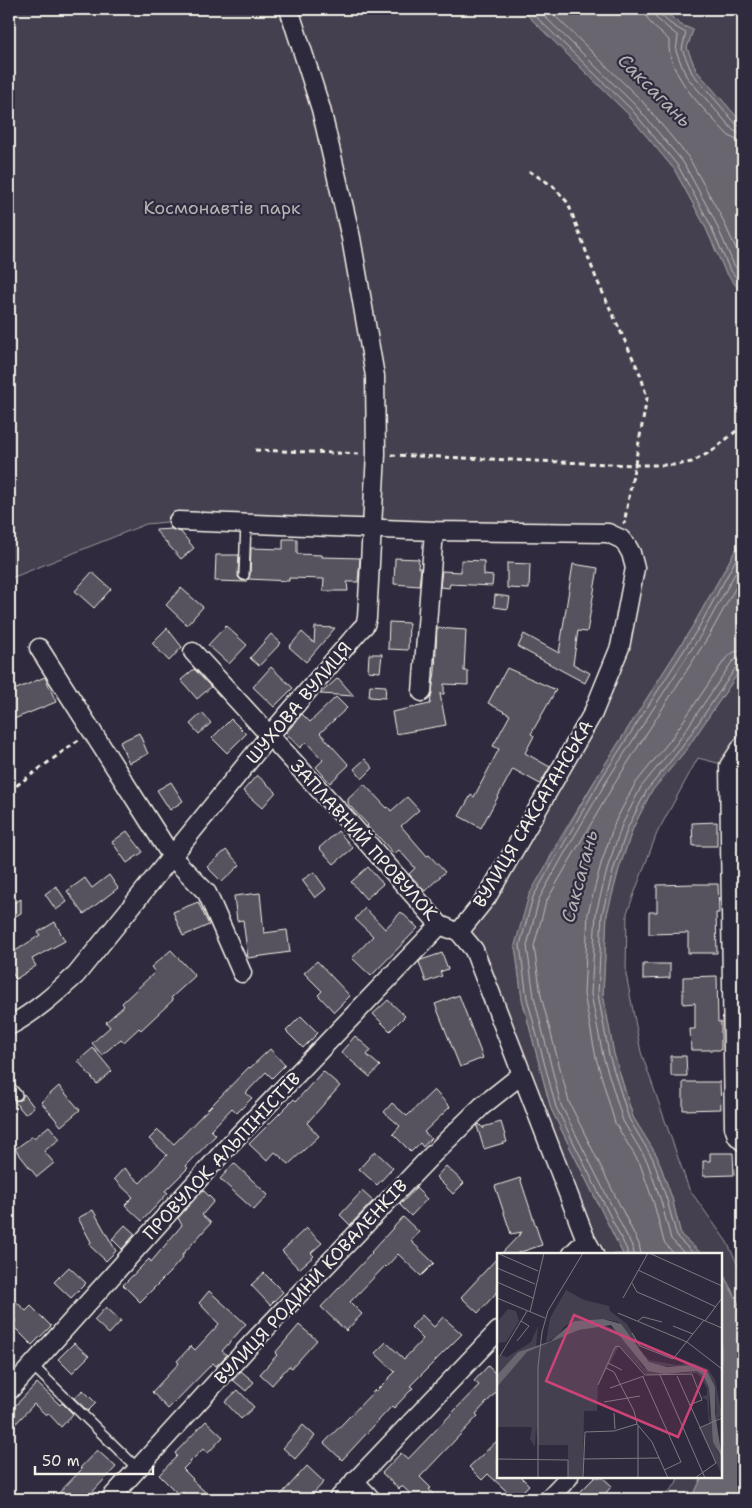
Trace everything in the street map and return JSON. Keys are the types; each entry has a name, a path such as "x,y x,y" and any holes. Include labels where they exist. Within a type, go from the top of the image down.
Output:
{"street":[{"name":"ШУХОВА ВУЛИЦЯ","path":"9,1026 52,997 76,975 269,736 365,625 367,618 376,454 375,376 351,238 321,109 289,9"},
{"path":"178,521 434,531 608,533 621,539"},
{"path":"422,692 434,531"},
{"name":"ВУЛИЦЯ САКСАГАНСЬКА","path":"459,932 487,897 593,713 620,646 635,568 628,546 621,539"},
{"path":"39,648 172,857 207,893 242,973"},
{"name":"ЗАПЛАВНИЙ ПРОВУЛОК","path":"193,652 348,821 440,925 459,932"},
{"path":"743,745 729,766 734,1127 737,1136 743,1142"},
{"name":"ПРОВУЛОК АЛЬПІНІСТІВ","path":"9,1391 231,1143 440,925"},
{"path":"459,932 474,950 521,1075 590,1247 575,1253"},
{"name":"ВУЛИЦЯ РОДИНИ КОВАЛЕНКІВ","path":"110,1499 252,1343 430,1157 482,1106 521,1075"},
{"path":"338,1499 497,1332"},
{"path":"548,1499 568,1478"},
{"path":"354,1482 372,1499"}],"lane":[{"path":"244,575 246,524"},
{"path":"9,1086 16,1095"},
{"path":"32,1365 138,1469"}],"path":[{"path":"529,171 553,186 568,203 596,278 641,376 647,398 621,539"},
{"path":"255,450 634,465 676,464 692,462 712,450 741,427"},
{"path":"9,791 91,732"}],"green space":[{"name":"Космонавтів парк","path":"9,9 521,9 628,114 674,169 704,224 725,271 743,295 743,541 735,551 694,624 553,850 515,945 522,999 551,1109 623,1253 594,1253 459,932 593,713 635,568 621,539 178,521 146,524 9,579"},
{"path":"662,9 743,9 743,124 696,70 687,48 693,30 681,25"},
{"path":"743,666 743,745 729,766 698,758 657,833 627,913 626,974 641,1052 689,1189 727,1242 743,1276 743,1312 722,1272 722,1253 701,1253 681,1235 672,1198 657,1156 633,1117 614,1054 603,994 607,914 619,869 633,828 651,792 686,750"},
{"path":"678,1478 702,1478 696,1490 688,1499 662,1499 676,1484"}],"water":[{"name":"Саксагань","path":"521,9 662,9 681,25 693,30 687,48 696,70 743,124 743,295 725,271 704,224 674,169 628,114"},
{"name":"Саксагань","path":"743,541 743,666 686,750 651,792 633,828 619,869 607,914 603,994 614,1054 633,1117 657,1156 672,1198 681,1235 701,1253 623,1253 551,1109 522,999 515,945 529,895 597,777 694,624 735,551"},
{"path":"722,1272 743,1312 743,1499 688,1499 696,1490 702,1478 722,1478"}],"building":[{"path":"172,529 181,532 194,548 181,559 155,530"},
{"path":"283,539 297,539 297,554 360,558 358,582 347,582 348,591 323,591 324,579 289,578 289,581 248,579 250,575 251,548 283,549"},
{"path":"216,555 239,555 238,577 246,582 215,581"},
{"path":"395,558 419,559 418,568 421,568 419,586 394,584"},
{"path":"461,560 484,561 484,575 493,576 492,586 450,584 449,588 440,587 442,571 461,572"},
{"path":"507,563 530,564 529,589 507,588"},
{"path":"573,564 598,568 587,632 578,631 573,664 590,673 585,683 518,647 524,634 559,653"},
{"path":"92,572 111,589 94,608 75,591"},
{"path":"181,588 203,607 187,625 166,605"},
{"path":"495,595 510,597 508,609 494,607"},
{"path":"389,622 409,623 408,650 388,649"},
{"path":"226,626 247,645 229,664 208,645"},
{"path":"315,627 335,628 306,662 289,647 302,632 314,643"},
{"path":"167,628 182,647 169,661 152,643"},
{"path":"437,628 466,630 464,671 468,671 468,685 444,684 444,694 440,694 446,725 396,734 392,712 430,704 435,672"},
{"path":"271,634 281,643 259,666 250,658"},
{"path":"369,654 382,654 380,672 368,671"},
{"path":"271,667 293,688 274,707 253,687"},
{"path":"507,668 556,690 531,734 534,736 525,753 550,767 540,784 513,769 481,828 459,816 471,795 474,797 499,749 493,746 510,715 488,703"},
{"path":"194,669 211,687 197,699 181,680"},
{"path":"45,677 56,702 9,721 9,692"},
{"path":"338,678 354,696 320,694"},
{"path":"370,685 386,686 385,698 369,697"},
{"path":"336,697 347,708 320,733 349,765 330,783 316,767 323,760 306,742 300,748 286,733 302,714 310,722"},
{"path":"202,713 211,723 199,734 190,724"},
{"path":"231,719 246,734 227,753 212,738"},
{"path":"139,733 148,754 129,763 120,742"},
{"path":"365,759 373,768 362,779 354,769"},
{"path":"257,775 276,792 262,808 243,791"},
{"path":"171,782 183,801 170,810 157,790"},
{"path":"364,784 391,811 407,797 419,810 401,826 427,856 429,855 445,872 425,891 409,874 415,868 399,850 394,854 348,804 348,799"},
{"path":"717,822 717,846 693,846 692,823"},
{"path":"127,831 143,852 127,863 112,842"},
{"path":"338,831 353,848 334,864 319,848"},
{"path":"226,850 240,865 222,882 207,867"},
{"path":"368,867 383,884 366,899 351,882"},
{"path":"314,872 326,889 315,898 302,880"},
{"path":"109,875 118,888 84,914 67,891 85,878 92,888"},
{"path":"718,884 719,913 716,913 717,953 688,953 688,933 649,934 649,912 657,912 657,885"},
{"path":"56,886 67,902 56,910 45,894"},
{"path":"260,893 264,933 287,930 290,952 248,958 243,920 237,921 234,896"},
{"path":"21,899 21,913 12,918 9,906"},
{"path":"198,902 209,925 183,936 173,912"},
{"path":"365,908 385,929 401,912 418,928 371,976 352,958 373,936 355,919"},
{"path":"55,922 65,941 32,959 36,966 16,979 9,968 9,955 40,935 38,932"},
{"path":"171,950 195,976 141,1030 139,1028 124,1042 121,1039 102,1055 92,1043 110,1027 106,1022 124,1006 122,1003 155,972 151,967"},
{"path":"442,953 448,969 440,972 442,976 426,982 419,962"},
{"path":"317,961 350,996 334,1012 318,995 322,991 304,973"},
{"path":"643,964 670,964 670,978 643,979"},
{"path":"717,976 718,1022 721,1022 721,1050 691,1050 690,1029 695,1029 695,1003 683,1004 683,977"},
{"path":"459,995 483,1058 460,1067 435,1004"},
{"path":"388,1000 405,1016 390,1031 373,1014"},
{"path":"301,1016 318,1033 303,1048 286,1031"},
{"path":"355,1036 371,1050 367,1055 380,1066 370,1077 341,1052"},
{"path":"93,1048 112,1071 97,1084 78,1061"},
{"path":"270,1049 285,1065 272,1078 266,1072 246,1093 252,1098 237,1113 232,1108 211,1130 216,1135 186,1166 188,1168 165,1191 168,1193 142,1221 125,1205 133,1197 114,1179 124,1168 140,1183 167,1155 149,1139 158,1130 174,1144 249,1067"},
{"path":"671,1056 686,1056 687,1076 671,1076"},
{"path":"323,1071 340,1086 307,1123 319,1136 289,1164 275,1152 267,1161 249,1144 294,1099 296,1101"},
{"path":"683,1082 720,1082 721,1109 683,1110"},
{"path":"59,1086 80,1110 61,1126 41,1102"},
{"path":"434,1090 450,1107 424,1132 431,1138 423,1147 420,1143 411,1152 393,1134 400,1126 384,1112 392,1103 407,1116"},
{"path":"24,1094 34,1107 25,1114 14,1101 21,1100"},
{"path":"501,1122 507,1142 484,1149 477,1126 479,1124 484,1129 483,1127"},
{"path":"49,1126 60,1139 44,1151 54,1163 37,1177 15,1149 33,1136 34,1138"},
{"path":"375,1151 393,1168 377,1185 359,1169"},
{"path":"710,1153 733,1153 734,1175 703,1176 703,1161 710,1161"},
{"path":"234,1163 268,1195 254,1210 220,1179"},
{"path":"446,1166 464,1183 453,1194 436,1177"},
{"path":"520,1178 542,1245 518,1253 502,1253 522,1232 511,1234 495,1186"},
{"path":"416,1188 427,1199 411,1216 400,1205"},
{"path":"203,1190 214,1201 202,1215 211,1223 182,1255 183,1257 170,1272 140,1302 123,1285 149,1259 151,1262 182,1225 178,1218"},
{"path":"362,1191 373,1201 350,1225 340,1215"},
{"path":"93,1210 116,1251 106,1261 89,1245 91,1242 78,1218"},
{"path":"403,1217 419,1232 411,1241 434,1263 421,1276 398,1254 350,1302 362,1314 346,1331 321,1307"},
{"path":"125,1225 135,1234 122,1249 112,1239"},
{"path":"306,1228 322,1243 311,1253 314,1256 299,1269 282,1251"},
{"path":"497,1258 497,1292 478,1313 461,1297"},
{"path":"69,1267 86,1283 71,1298 54,1282"},
{"path":"264,1273 283,1292 270,1305 251,1285"},
{"path":"209,1291 246,1324 222,1351 227,1355 216,1366 213,1363 168,1409 152,1392 179,1363 177,1361 191,1346 195,1350 219,1324 199,1303"},
{"path":"9,1295 26,1311 31,1306 51,1326 32,1345 12,1325 16,1321 9,1314"},
{"path":"106,1307 121,1321 109,1334 94,1320"},
{"path":"422,1315 434,1327 443,1317 462,1334 410,1386 413,1388 394,1408 392,1406 342,1460 324,1443 395,1372 375,1353 386,1342 404,1359 423,1339 411,1327"},
{"path":"299,1325 317,1340 292,1368 289,1366 272,1385 260,1374"},
{"path":"74,1343 89,1356 72,1373 58,1359"},
{"path":"488,1366 497,1375 497,1391 476,1414 478,1416 420,1477 431,1488 429,1489 437,1499 416,1499 402,1486 399,1489 382,1473 401,1453 408,1459 479,1385 474,1381"},
{"path":"241,1371 254,1382 246,1391 233,1380"},
{"path":"37,1383 60,1405 62,1403 73,1414 61,1427 48,1413 46,1415 34,1404 9,1431 9,1412"},
{"path":"83,1390 96,1403 88,1411 74,1398"},
{"path":"238,1390 254,1407 241,1419 225,1402"},
{"path":"206,1421 223,1437 208,1453 203,1449 183,1469 213,1499 190,1499 181,1491 178,1494 159,1475 177,1456 175,1453"},
{"path":"303,1425 315,1436 295,1459 283,1448"},
{"path":"497,1441 497,1478 522,1478 529,1485 515,1499 488,1474 482,1480 469,1467"},
{"path":"97,1450 116,1467 86,1499 53,1499 82,1469 80,1468"},
{"path":"307,1466 324,1482 308,1499 277,1499"},
{"path":"594,1478 603,1478 612,1486 600,1499 573,1499"}]}
